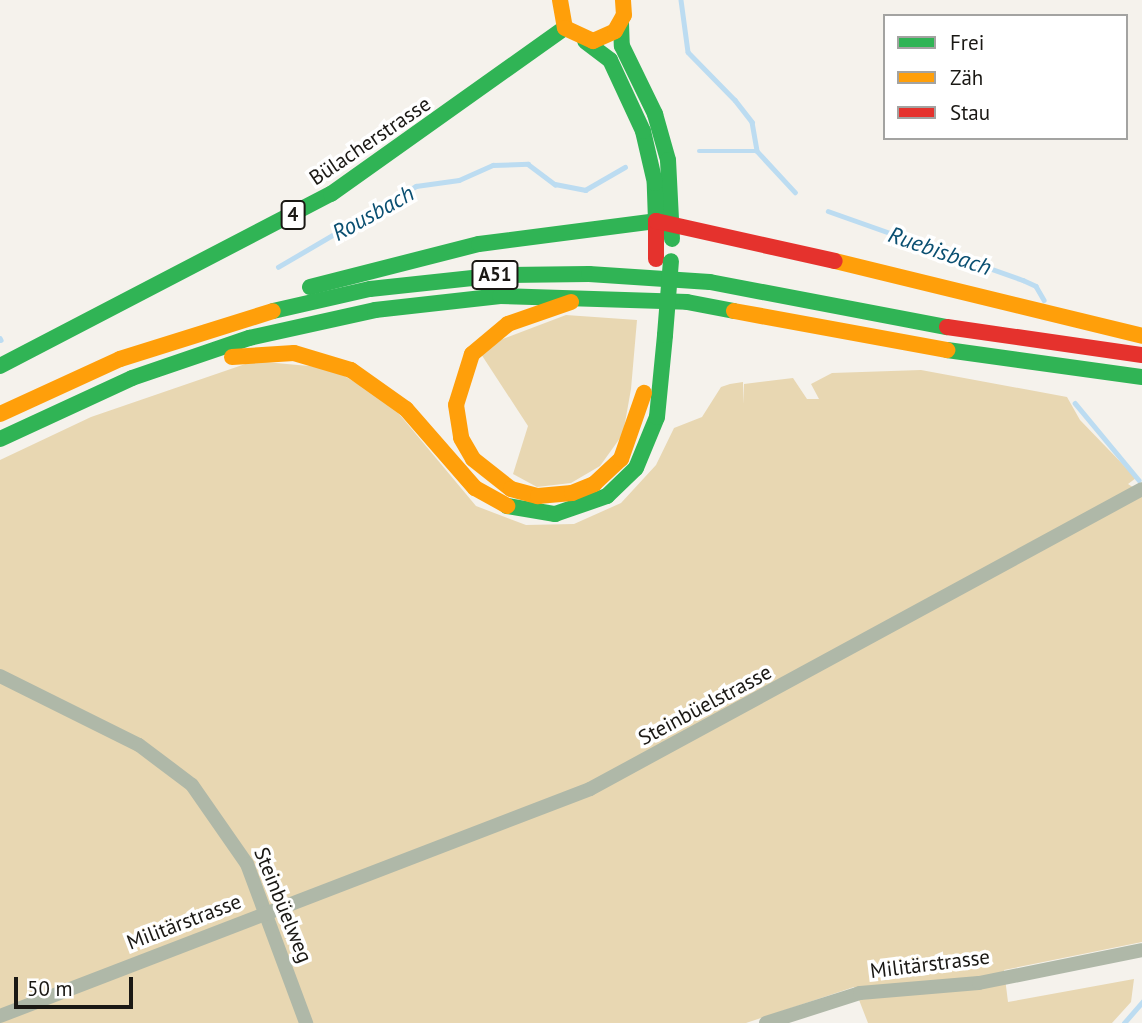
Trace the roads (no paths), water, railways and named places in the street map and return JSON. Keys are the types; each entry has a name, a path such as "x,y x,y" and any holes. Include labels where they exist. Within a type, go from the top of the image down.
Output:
{"main road":[{"path":"560,0 565,28 610,60 643,131 655,183 656,221 664,260"},
{"path":"131,378 253,353 323,360 363,376 397,400 485,495 519,510 555,514 607,496 639,462 657,416 657,334 664,260 673,222 665,145 622,46 622,0"},
{"path":"585,41 609,36 621,23"},
{"name":"Bülacherstrasse","path":"0,366 331,194 565,28"},
{"path":"120,359 238,311 404,260 490,242 656,221 673,222 1142,336"},
{"name":"A51","path":"0,414 120,359 211,327 330,297 457,278 544,273 710,282 1003,338 1142,355"},
{"path":"589,295 508,324 488,338 465,366 456,405 461,438 481,469 500,484 538,496 561,496 594,484 613,468 638,421 657,334"},
{"name":"A51","path":"0,439 131,378 211,349 334,317 457,299 589,295 723,307 993,358 1142,377"}],"street":[{"name":"Steinbüelstrasse","path":"267,913 590,789 1137,492"},
{"name":"Steinbüelweg","path":"0,676 139,745 192,785 231,836 267,913 306,1023"},
{"name":"Militärstrasse","path":"0,1016 267,913"},
{"name":"Militärstrasse","path":"766,1023 860,993 979,983 1142,950"}],"waterway":[{"name":"Ruebisbach","path":"681,0 688,52 735,100 752,122 757,151 795,192"},
{"name":"Rousbach","path":"699,151 757,151"},
{"name":"Rousbach","path":"278,267 416,186 459,180 493,165 528,164 555,184 585,190 625,167"},
{"name":"Ruebisbach","path":"828,211 1023,280 1036,286 1044,300"},
{"name":"Ruebisbach","path":"1075,403 1139,480"},
{"name":"Ruebisbach","path":"1124,1023 1142,1002"}]}
